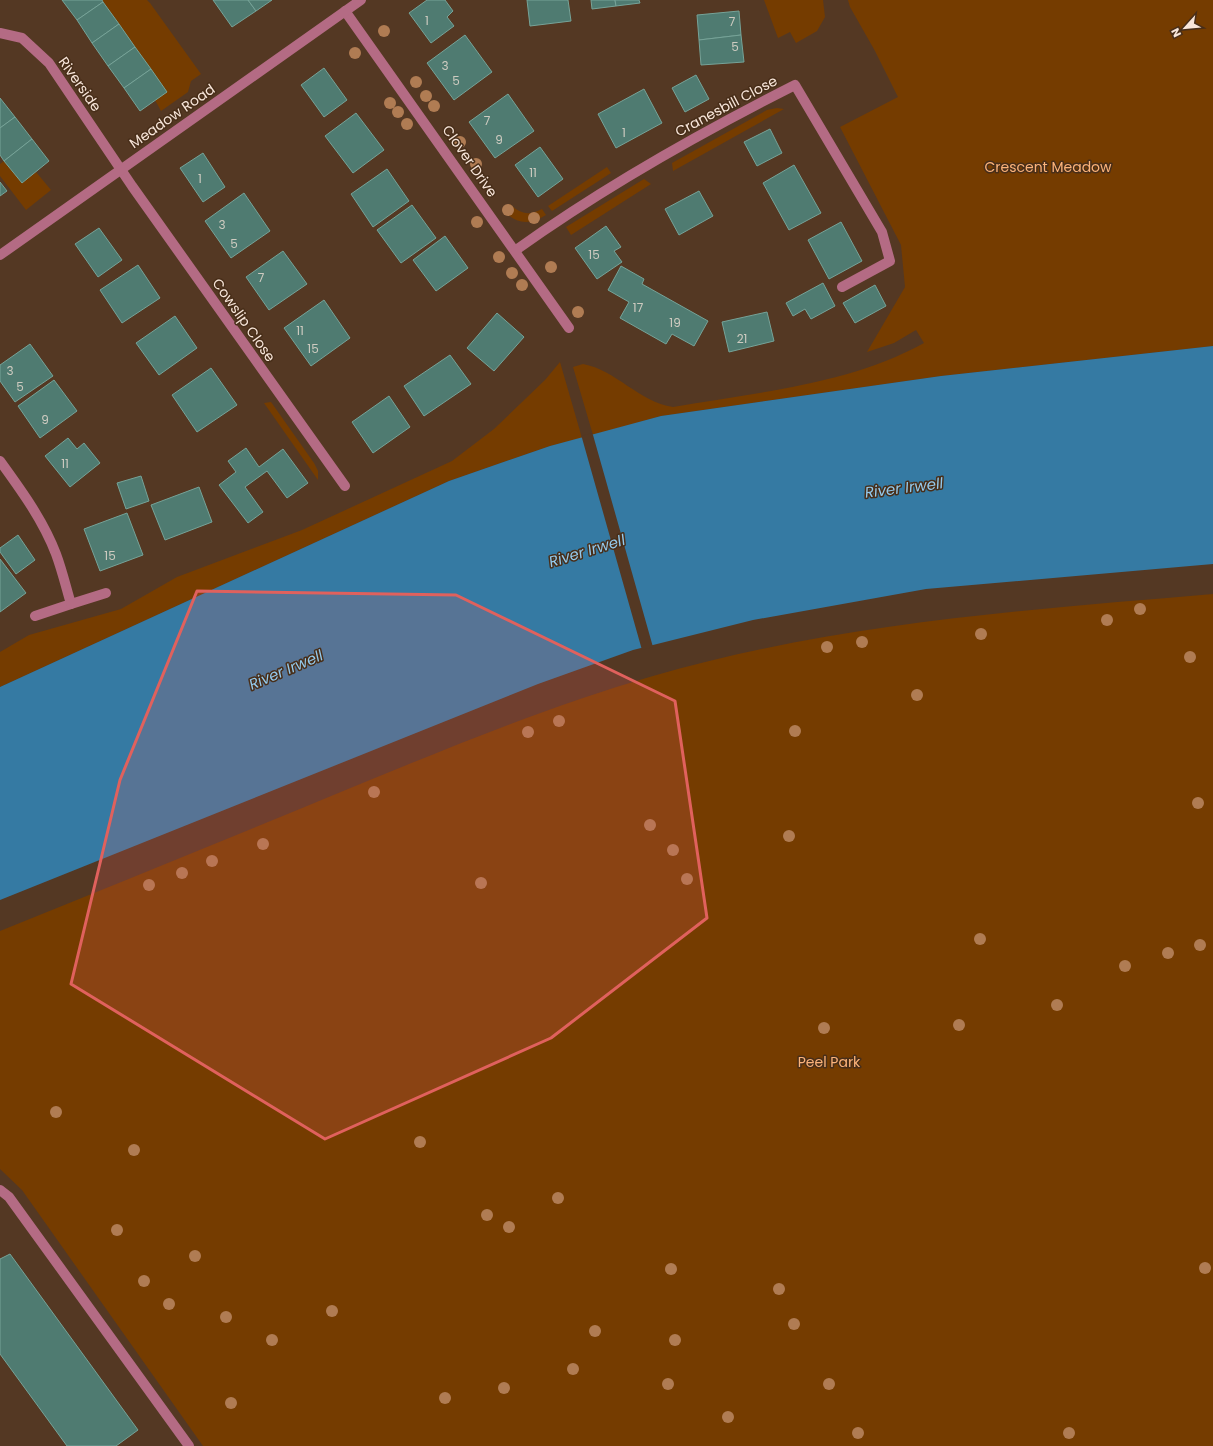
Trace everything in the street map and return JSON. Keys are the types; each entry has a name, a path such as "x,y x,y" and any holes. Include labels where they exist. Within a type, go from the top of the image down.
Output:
{"street":[{"name":"Meadow Road","path":"0,255 361,0"},
{"name":"Clover Drive","path":"345,10 516,250 569,328"},
{"name":"Riverside","path":"0,33 22,38 49,63 120,169"},
{"name":"Cranesbill Close","path":"516,250 556,222 647,164 795,85 882,232 890,261 842,287"},
{"name":"Cowslip Close","path":"120,169 345,486"},
{"path":"0,461 36,513 47,534 55,553 71,604"},
{"path":"34,616 106,593"},
{"path":"0,1190 9,1197 189,1446"}],"highlighted area":[{"path":"197,591 456,595 675,701 707,918 551,1038 325,1139 71,984 120,780"}],"green space":[{"path":"102,0 147,0 150,3 201,74 191,81 188,92 161,111 155,100 166,92"},
{"path":"764,0 823,0 825,17 817,31 796,43 790,32 778,38"},
{"name":"Crescent Meadow","path":"848,0 1213,0 1213,346 941,376 661,416 593,435 573,367 583,364 595,367 649,399 673,407 769,391 833,378 865,369 924,343 916,330 894,343 867,352 905,287 901,245 840,127 898,97 875,51 850,7"},
{"path":"777,108 784,109 673,171 672,163 767,110"},
{"path":"4,161 22,183 36,172 51,190 26,210 0,176 0,164"},
{"path":"607,167 611,173 552,211 548,206"},
{"path":"644,179 651,184 571,235 566,227"},
{"path":"510,204 517,210 525,213 533,213 542,209 546,215 534,221 522,222 512,218 502,209"},
{"path":"560,362 582,438 550,446 449,481 0,687 0,652 29,635 121,609 177,577 302,530 452,461 494,429 545,380"},
{"path":"271,402 314,463 318,471 318,480 264,403"},
{"name":"Peel Park","path":"1213,594 1213,1446 203,1446 22,1190 0,1169 0,931 461,743 537,714 653,676 722,658 791,643 861,631 1001,613"}],"water":[{"name":"River Irwell","path":"1213,346 1213,564 926,589 753,620 633,650 538,684 0,900 0,687 449,481 550,446 661,416 941,376"}],"pier":[{"path":"592,433 653,647 642,650 581,436"}],"building":[{"path":"62,0 102,0 103,2 77,20"},
{"path":"213,0 248,0 256,11 232,27"},
{"path":"248,0 272,0 256,11"},
{"path":"427,0 445,0 453,11 447,17 454,26 431,43 409,13"},
{"path":"527,0 568,0 571,21 530,26"},
{"path":"591,0 615,0 616,6 592,9"},
{"path":"615,0 639,0 640,3 616,6"},
{"path":"103,2 119,24 92,43 77,20"},
{"path":"739,11 741,35 699,40 697,15"},
{"path":"119,24 135,47 108,66 92,43"},
{"path":"465,35 492,72 454,100 427,63"},
{"path":"741,35 744,62 701,65 699,40"},
{"path":"135,47 151,69 124,88 108,66"},
{"path":"324,68 347,100 324,117 301,85"},
{"path":"151,69 167,92 140,111 124,88"},
{"path":"696,75 709,99 685,112 672,88"},
{"path":"644,89 662,123 616,148 598,114"},
{"path":"508,94 534,131 495,158 469,122"},
{"path":"0,98 15,117 0,128"},
{"path":"356,113 384,150 353,173 325,136"},
{"path":"15,117 32,139 4,161 0,155 0,128"},
{"path":"770,129 782,153 757,166 744,142"},
{"path":"32,139 49,161 22,183 4,161"},
{"path":"540,147 563,179 538,197 515,165"},
{"path":"203,153 225,187 203,202 180,168"},
{"path":"794,165 821,213 789,230 763,183"},
{"path":"387,169 409,201 373,227 351,194"},
{"path":"0,182 7,191 0,196"},
{"path":"699,191 713,216 679,235 665,209"},
{"path":"244,193 270,231 231,258 205,221"},
{"path":"412,205 436,238 401,263 377,230"},
{"path":"841,222 862,261 829,279 808,240"},
{"path":"606,226 621,247 614,251 622,262 597,279 575,248"},
{"path":"99,228 122,260 98,277 75,244"},
{"path":"445,236 468,268 436,291 413,260"},
{"path":"283,251 307,284 269,310 246,277"},
{"path":"138,265 160,298 122,323 100,290"},
{"path":"621,266 644,279 642,284 708,321 694,346 672,334 666,344 620,318 629,302 608,290"},
{"path":"823,283 835,306 811,319 805,309 793,316 786,303"},
{"path":"875,285 886,306 855,323 843,303"},
{"path":"324,300 350,338 311,366 284,328"},
{"path":"767,312 774,341 729,352 722,322"},
{"path":"497,313 524,337 494,371 467,348"},
{"path":"175,316 197,348 159,375 136,343"},
{"path":"30,344 53,376 15,402 0,381 0,365"},
{"path":"450,355 471,384 424,416 404,386"},
{"path":"211,368 237,405 197,432 172,395"},
{"path":"54,380 77,411 40,438 18,406"},
{"path":"389,396 410,427 373,453 352,422"},
{"path":"68,438 77,449 84,443 100,463 70,487 45,456"},
{"path":"246,448 259,467 283,449 308,483 287,498 267,471 245,487 263,512 248,523 219,485 236,472 228,461"},
{"path":"141,476 149,501 126,509 117,483"},
{"path":"199,487 212,522 165,540 151,505"},
{"path":"127,513 143,555 100,571 84,529"},
{"path":"18,535 35,560 16,574 0,552 0,548"},
{"path":"0,559 26,593 0,612"},
{"path":"10,1254 138,1430 116,1446 67,1446 0,1354 0,1259"}]}
